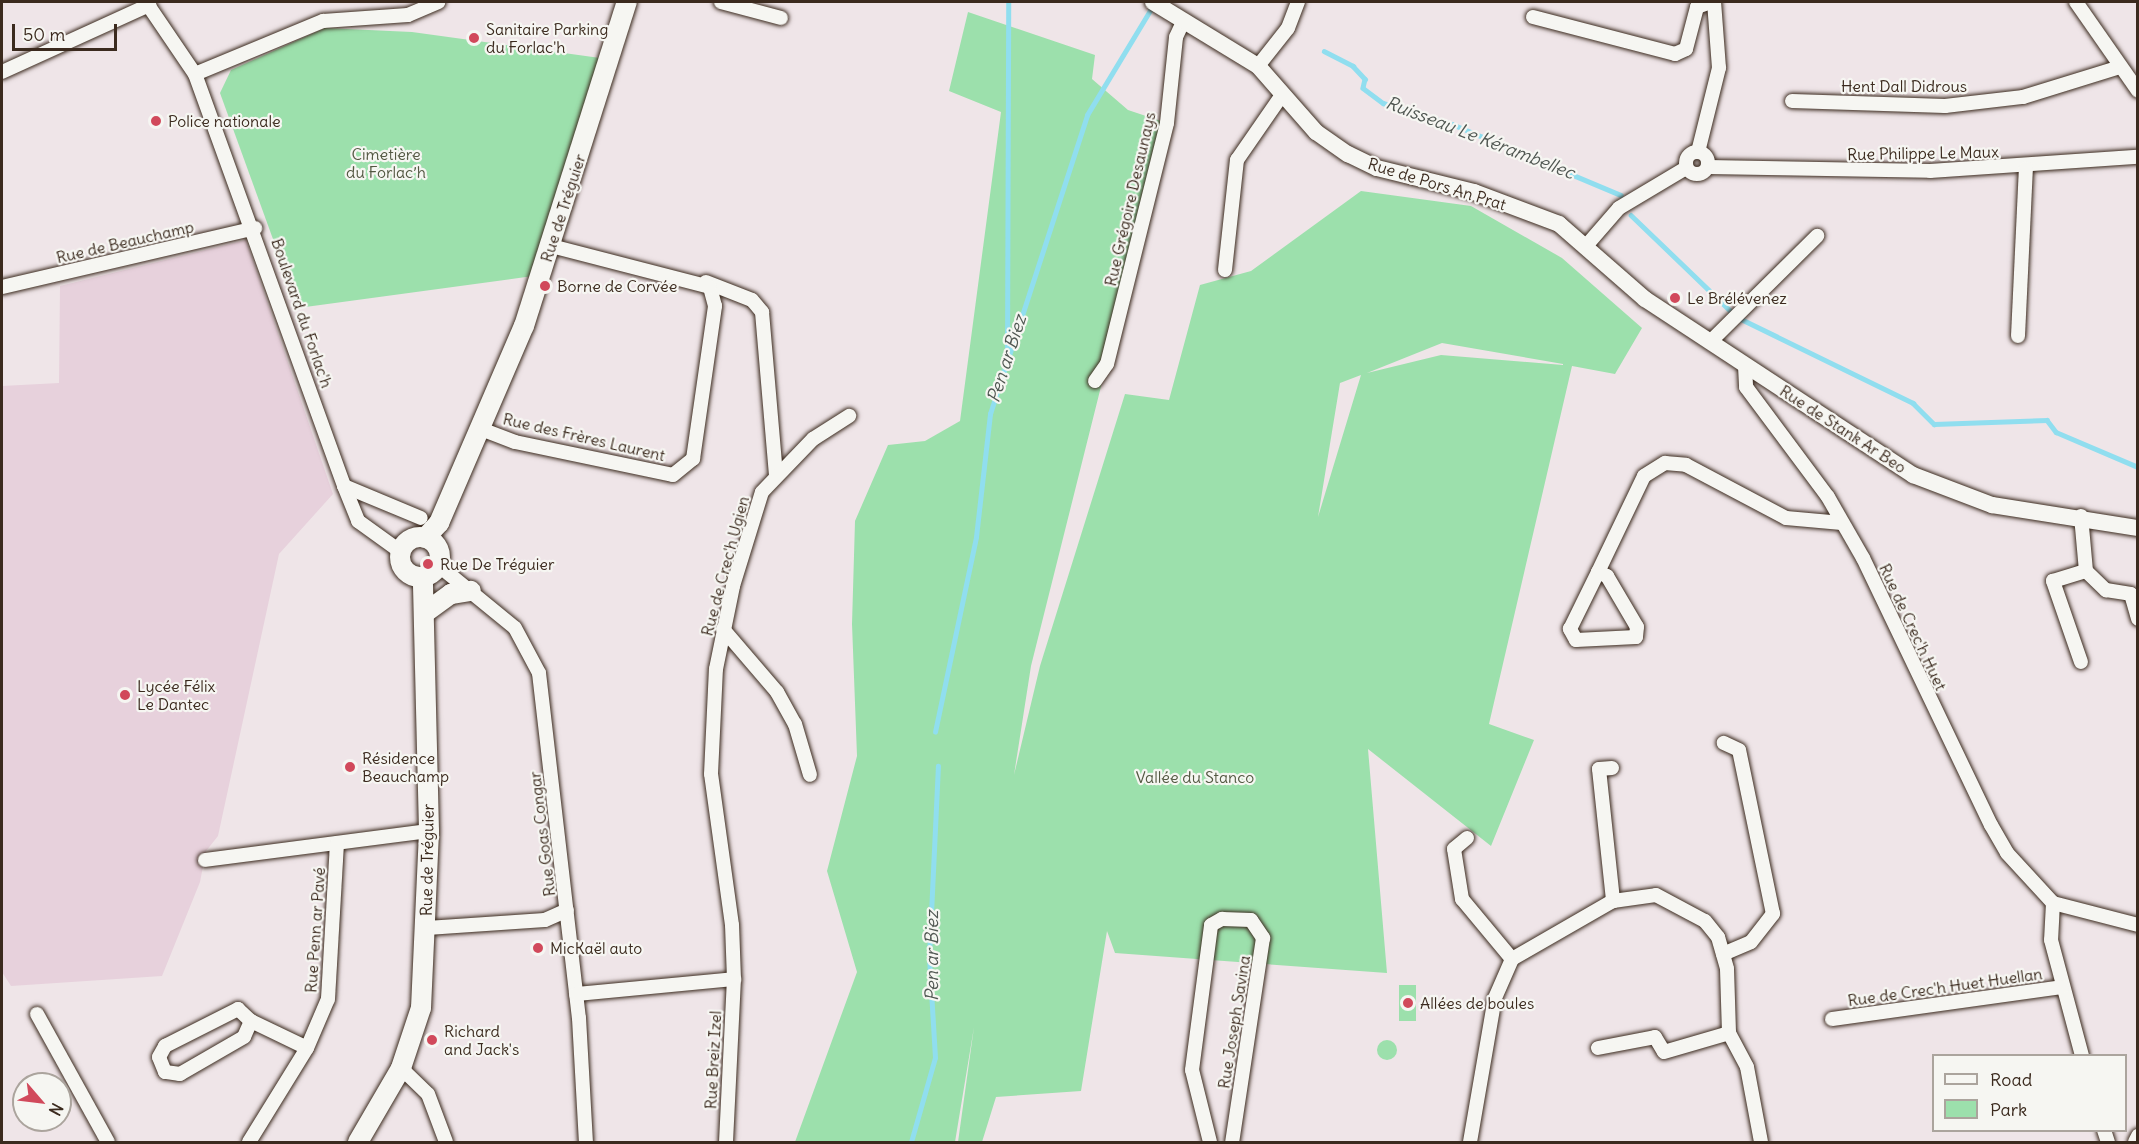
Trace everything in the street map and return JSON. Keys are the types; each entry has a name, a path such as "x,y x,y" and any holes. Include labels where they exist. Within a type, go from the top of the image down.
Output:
{"main road":[{"name":"Rue de Tréguier","path":"425,538 439,523 481,429 550,246 627,2"},
{"path":"425,538 438,549 438,565 423,577 403,568 401,552 411,540 425,538"},
{"name":"Rue de Tréguier","path":"358,1143 401,1068 421,1008 427,928 429,831 426,612 423,577"},
{"path":"426,612 451,594 471,591"}],"street":[{"path":"195,74 323,21 408,15 438,2"},
{"path":"721,2 781,18"},
{"name":"Rue de Pors An Prat","path":"1153,2 1170,7 1183,22 1258,66 1316,132 1367,164 1495,200 1559,224 1586,246"},
{"path":"1258,66 1288,28 1298,2"},
{"path":"1533,17 1675,54 1686,49 1697,7 1712,2 1719,68 1698,152 1686,160 1686,168 1619,208 1586,246"},
{"path":"2076,2 2138,91"},
{"path":"2,72 147,3"},
{"name":"Boulevard du Forlac'h","path":"147,3 195,74 255,228 344,486 421,518"},
{"name":"Rue Grégoire Desaunays","path":"1095,381 1107,364 1167,123 1176,38 1183,22"},
{"name":"Hent Dall Didrous","path":"1792,101 1945,106 2023,97 2120,67"},
{"path":"1225,270 1237,160 1282,95"},
{"path":"1698,152 1708,167"},
{"name":"Rue Philippe Le Maux","path":"1686,168 1698,175 1708,167 2026,168 2138,157"},
{"path":"2018,336 2026,168"},
{"name":"Rue de Beauchamp","path":"2,287 255,228"},
{"path":"1710,342 1817,236"},
{"path":"550,246 706,282 752,300 762,312 777,474"},
{"name":"Rue de Stank Ar Beo","path":"1586,246 1645,299 1913,475 1952,493 1992,506 2081,516 2138,528"},
{"name":"Rue des Frères Laurent","path":"481,429 515,442 673,475 685,469 693,459 715,306 706,282"},
{"name":"Rue de Crec'h Huet","path":"1745,366 1746,387 1842,523 1971,791 2007,853 2053,903"},
{"name":"Rue de Crec'h Ugien","path":"734,979 732,925 711,774 710,714 723,629 762,492 777,474 830,424 849,416"},
{"path":"1598,572 1607,576 1637,627 1636,638 1587,640 1570,636 1598,572 1644,476 1665,463 1686,465 1786,518 1842,523"},
{"path":"344,486 358,521 401,552"},
{"path":"2081,516 2086,571 2106,590 2131,594 2138,619"},
{"name":"Rue Goas Congar","path":"438,565 515,628 538,673 576,994 586,1143"},
{"path":"2081,662 2053,581 2086,571"},
{"path":"723,629 777,692 795,724 810,776"},
{"path":"1723,954 1751,942 1773,914 1740,750 1724,743"},
{"path":"1612,768 1599,769 1613,901"},
{"name":"Rue Penn ar Pavé","path":"205,860 429,831"},
{"path":"1467,838 1454,849 1462,899 1512,959"},
{"name":"Rue Penn ar Pavé","path":"249,1143 307,1048 331,982 337,843"},
{"path":"1470,1143 1495,998 1512,959 1613,901 1656,895 1682,906 1705,921 1723,954 1729,1034 1747,1067 1761,1143"},
{"path":"2081,1054 2051,940 2053,903 2137,924"},
{"path":"427,928 545,920 567,910"},
{"name":"Rue Joseph Savina","path":"1210,1143 1192,1070 1211,925 1222,919 1251,920 1263,938 1232,1143"},
{"path":"576,994 734,979"},
{"name":"Rue Breiz Izel","path":"726,1143 734,979"},
{"name":"Rue de Crec'h Huet Huellan","path":"1832,1019 2062,987"},
{"path":"250,1021 244,1037 180,1074 165,1072 159,1060 165,1046 228,1010 242,1011 250,1021 307,1048"},
{"path":"37,1014 108,1143"},
{"path":"1598,1048 1655,1037 1664,1052 1729,1034"},
{"path":"401,1068 428,1094 446,1143"},
{"path":"2135,1143 2138,1136"}],"shaded area":[{"name":"Lycée Félix Le Dantec","path":"246,240 333,494 279,554 218,836 206,851 200,882 162,976 11,986 2,972 2,386 59,383 60,286"}],"green space":[{"name":"Vallée du Stanco","path":"968,12 1095,55 1092,79 1128,110 1167,123 1031,666 1014,775 1040,666 1125,394 1169,400 1200,285 1251,271 1361,191 1471,206 1562,258 1642,328 1615,374 1572,366 1489,724 1534,740 1491,846 1368,749 1387,973 1115,953 1107,931 1081,1091 996,1097 982,1142 958,1142 974,1027 955,1142 795,1142 857,972 827,871 857,756 852,624 855,521 888,445 925,441 960,421 1001,112 949,91","holes":["1442,343 1563,364 1563,365 1441,355 1367,373","1361,375 1318,517 1340,383"]},
{"name":"Cimetière du Forlac’h","path":"325,28 412,32 600,58 533,276 298,308 220,93 231,70"},
{"name":"Allées de boules","path":"1399,985 1416,985 1416,1021 1399,1021"},
{"path":"1387,1040 1394,1043 1397,1050 1394,1057 1387,1060 1380,1057 1377,1050 1380,1043"}],"waterway":[{"path":"1007,356 1008,2"},
{"name":"Pen ar Biez","path":"935,732 976,537 990,414 1087,115 1151,9"},
{"name":"Ruisseau Le Kérambellec","path":"1324,51 1353,66 1365,79 1363,88 1383,103 1452,124 1621,195"},
{"name":"Ruisseau Le Kérambellec","path":"1631,215 1735,315"},
{"name":"Ruisseau Le Kérambellec","path":"1739,318 1913,403 1934,424 2047,420 2056,432 2138,467"},
{"name":"Pen ar Biez","path":"911,1142 935,1058 929,956 938,766"}],"place":[{"name":"Sanitaire Parking du Forlac'h","path":"474,38"},
{"name":"Police nationale","path":"156,121"},
{"name":"Borne de Corvée","path":"545,286"},
{"name":"Le Brélévenez","path":"1675,298"},
{"name":"Rue De Tréguier","path":"428,564"},
{"name":"Lycée Félix Le Dantec","path":"125,695"},
{"name":"Résidence Beauchamp","path":"350,767"},
{"name":"MicKaël auto","path":"538,948"},
{"name":"Allées de boules","path":"1408,1003"},
{"name":"Richard and Jack's","path":"432,1040"}]}
